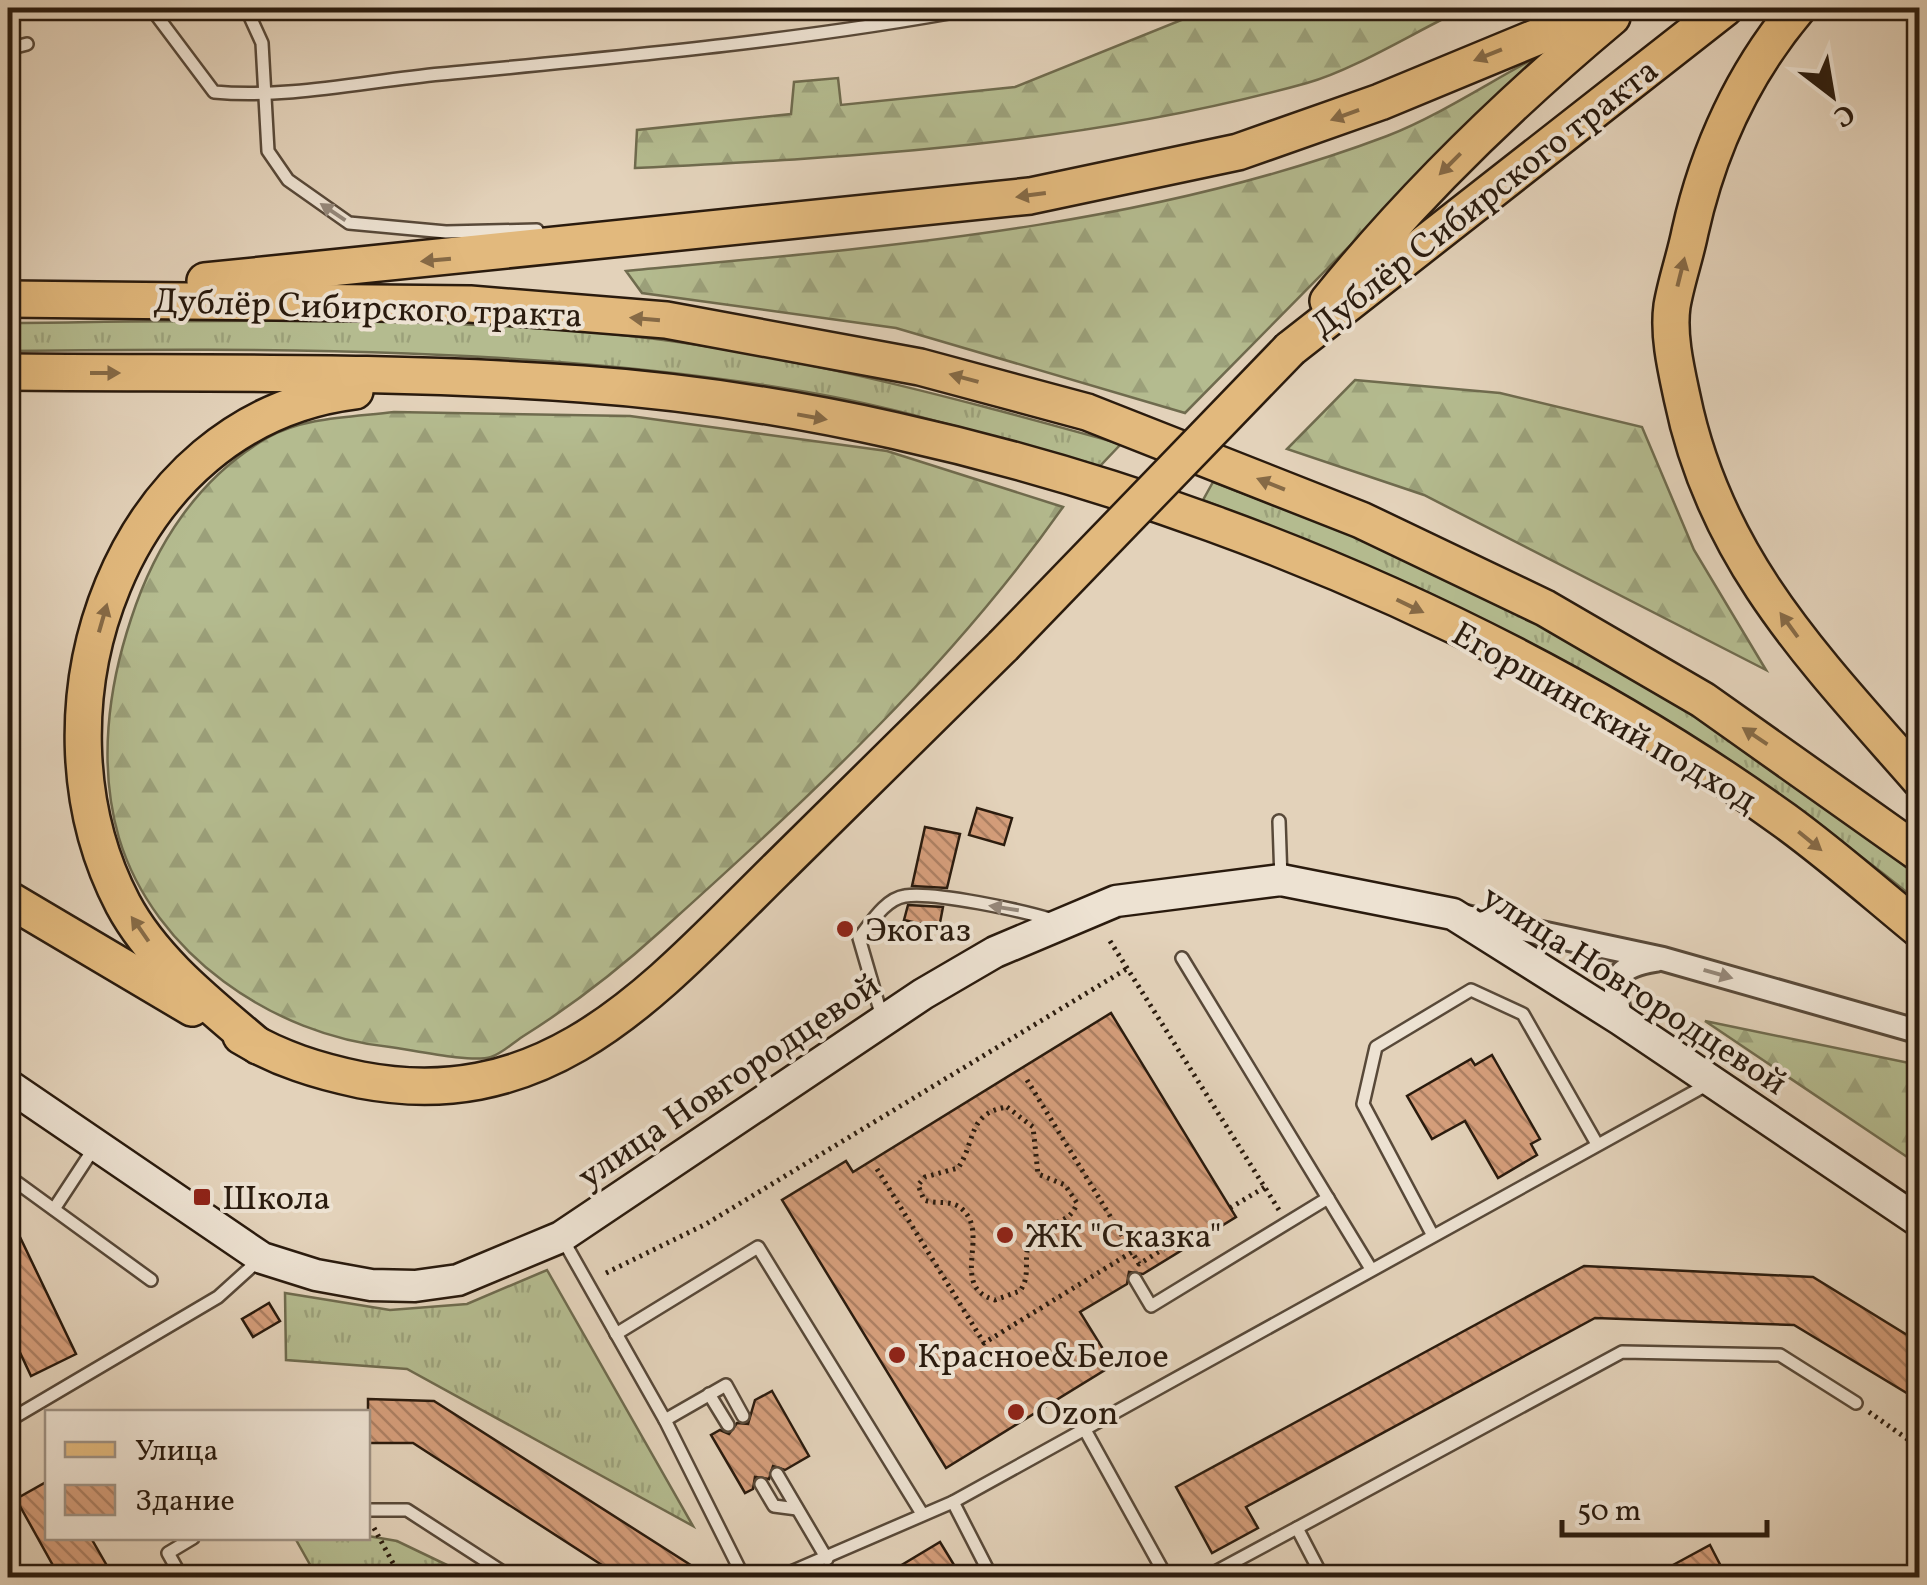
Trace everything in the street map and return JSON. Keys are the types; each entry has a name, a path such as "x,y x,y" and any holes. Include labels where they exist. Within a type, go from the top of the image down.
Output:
{"main road":[{"name":"Дублёр Сибирского тракта","path":"9,299 447,259 811,216 1013,198 1120,180 1238,152 1380,102 1434,76 1608,8"},
{"name":"Дублёр Сибирского тракта","path":"8,899 295,1064 392,1085 468,1086 526,1070 565,1052 646,995 1003,646 1290,349 1387,228 1518,95 1624,8"},
{"name":"Дублёр Сибирского тракта","path":"1290,349 1725,8"},
{"path":"1798,8 1738,94 1697,200 1672,308 1676,368 1690,438 1726,532 1814,658 1920,780"},
{"name":"Дублёр Сибирского тракта","path":"9,299 470,304 666,320 920,366 1088,412 1362,520"},
{"name":"Дублёр Сибирского тракта","path":"8,372 416,376 587,384 747,406 888,430 1000,456 1322,564"},
{"name":"Дублёр Сибирского тракта","path":"258,1046 183,980 138,930 108,872 94,827 83,750 94,649 110,595 154,508 196,460 225,439 263,417 326,395 356,391 747,406"},
{"name":"Егоршинский подход","path":"1362,520 1544,608 1703,700 1920,854"},
{"name":"Егоршинский подход","path":"1322,564 1506,653 1670,744 1786,821 1920,930"}],"street":[{"name":"улица Новгородцевой","path":"8,1085 262,1258 316,1275 415,1286 458,1280 561,1237 884,1021 995,952 1116,902 1281,880 1452,914 1622,1020 1920,1222"},
{"path":"1452,914 1663,959 1920,1032"},
{"path":"1622,1020 1615,989 1618,976 1630,964 1663,959"}],"lane":[{"path":"151,8 214,92 266,97 327,85 634,56 977,8"},
{"path":"246,8 262,43 268,151 277,170 349,223 380,228 540,230 811,216"},
{"path":"8,49 27,44"},
{"path":"1279,822 1281,880"},
{"path":"884,1021 860,938 880,910 904,896 1010,908 1061,922"},
{"path":"1182,958 1370,1268"},
{"path":"1432,1234 1363,1104 1376,1047 1470,990 1523,1014 1597,1144"},
{"path":"777,1578 827,1559 921,1512 953,1502 1710,1082"},
{"path":"54,1208 96,1146"},
{"path":"8,1176 151,1280"},
{"path":"1135,1279 1151,1306 1328,1198"},
{"path":"561,1237 665,1420 744,1578"},
{"path":"616,1334 758,1247 921,1512"},
{"path":"8,1421 218,1298 262,1258"},
{"path":"1204,1578 1622,1352 1780,1355 1856,1402"},
{"path":"665,1420 726,1385 744,1416"},
{"path":"709,1394 728,1425"},
{"path":"1085,1430 1167,1578"},
{"path":"777,1474 827,1559"},
{"path":"761,1484 774,1506 797,1510"},
{"path":"953,1502 992,1578"},
{"path":"370,1514 408,1510 512,1578"},
{"path":"1297,1528 1323,1578"},
{"path":"182,1578 168,1552 189,1540"},
{"path":"8,1562 17,1578"}],"path":[{"path":"1110,941 1287,1223"},
{"path":"606,1273 706,1224 1128,968"},
{"path":"1027,1080 1139,1264 1170,1245"},
{"path":"1007,1107 1033,1127 1038,1174 1065,1186 1077,1203 1069,1218 1044,1228 1030,1241 1027,1280 1020,1291 995,1300 981,1294 972,1280 973,1229 968,1215 952,1204 924,1200 918,1185 924,1177 958,1168 974,1124 988,1112 1007,1107"},
{"path":"877,1169 984,1342 1132,1252"},
{"path":"1230,1208 1265,1187"},
{"path":"1856,1402 1920,1448"},
{"path":"370,1518 400,1578"}],"green space":[{"path":"1211,8 1465,8 1325,77 1224,104 1141,120 1057,134 889,152 635,168 637,130 791,114 794,82 838,78 841,105 1015,87"},
{"path":"1535,58 1185,413 896,328 642,293 626,271 819,253 1011,229 1202,193 1387,136"},
{"path":"371,322 517,327 657,339 858,376 1121,444 1099,467 844,399 608,366 308,351 8,351 8,323"},
{"path":"1355,380 1500,393 1642,427 1694,550 1766,670 1424,495 1287,449"},
{"path":"394,412 630,416 887,451 1063,507 1020,566 925,677 770,832 645,945 577,1000 499,1053 482,1058 442,1055 346,1039 303,1026 224,982 189,952 160,918 136,880 119,838 109,783 109,727 123,645 153,565 182,516 200,493 242,454 281,431 329,419"},
{"path":"1213,482 1447,575 1595,651 1707,719 1868,832 1919,872 1919,902 1758,782 1645,709 1436,596 1203,500"},
{"path":"1705,1021 1919,1065 1919,1165"},
{"path":"547,1270 693,1526 407,1369 286,1360 285,1293 390,1310 467,1304"},
{"path":"370,1536 397,1541 472,1577 317,1577 296,1540 370,1540"}],"building":[{"path":"977,808 1012,818 1004,845 969,835"},
{"path":"925,827 960,834 947,888 912,886"},
{"path":"908,905 943,907 939,928 904,920"},
{"name":"ЖК \"Сказка\"","path":"1111,1013 1236,1217 1143,1274 1129,1272 1127,1284 1080,1312 1113,1365 946,1468 782,1200 846,1161 853,1172"},
{"path":"1492,1055 1540,1139 1531,1144 1537,1155 1498,1178 1465,1121 1432,1139 1407,1096 1471,1059 1475,1065"},
{"path":"8,1212 76,1354 31,1376 8,1327"},
{"path":"1584,1266 1813,1277 1920,1343 1920,1401 1794,1325 1595,1318 1246,1507 1258,1528 1212,1553 1176,1487"},
{"path":"269,1303 280,1321 253,1337 242,1319"},
{"path":"772,1391 809,1456 785,1470 773,1466 769,1479 755,1477 753,1489 745,1493 711,1435 720,1430 729,1434 737,1423 748,1424 755,1400"},
{"path":"368,1399 434,1401 711,1578 622,1578 413,1443 370,1443"},
{"path":"45,1483 45,1540 92,1540 114,1578 60,1578 16,1499"},
{"path":"940,1542 962,1578 880,1578"},
{"path":"1710,1545 1727,1578 1649,1578"}],"place":[{"name":"Экогаз","path":"845,929"},
{"name":"Школа","path":"202,1197"},
{"name":"ЖК \"Сказка\"","path":"1005,1235"},
{"name":"Красное&Белое","path":"897,1355"},
{"name":"Ozon","path":"1016,1412"}]}
